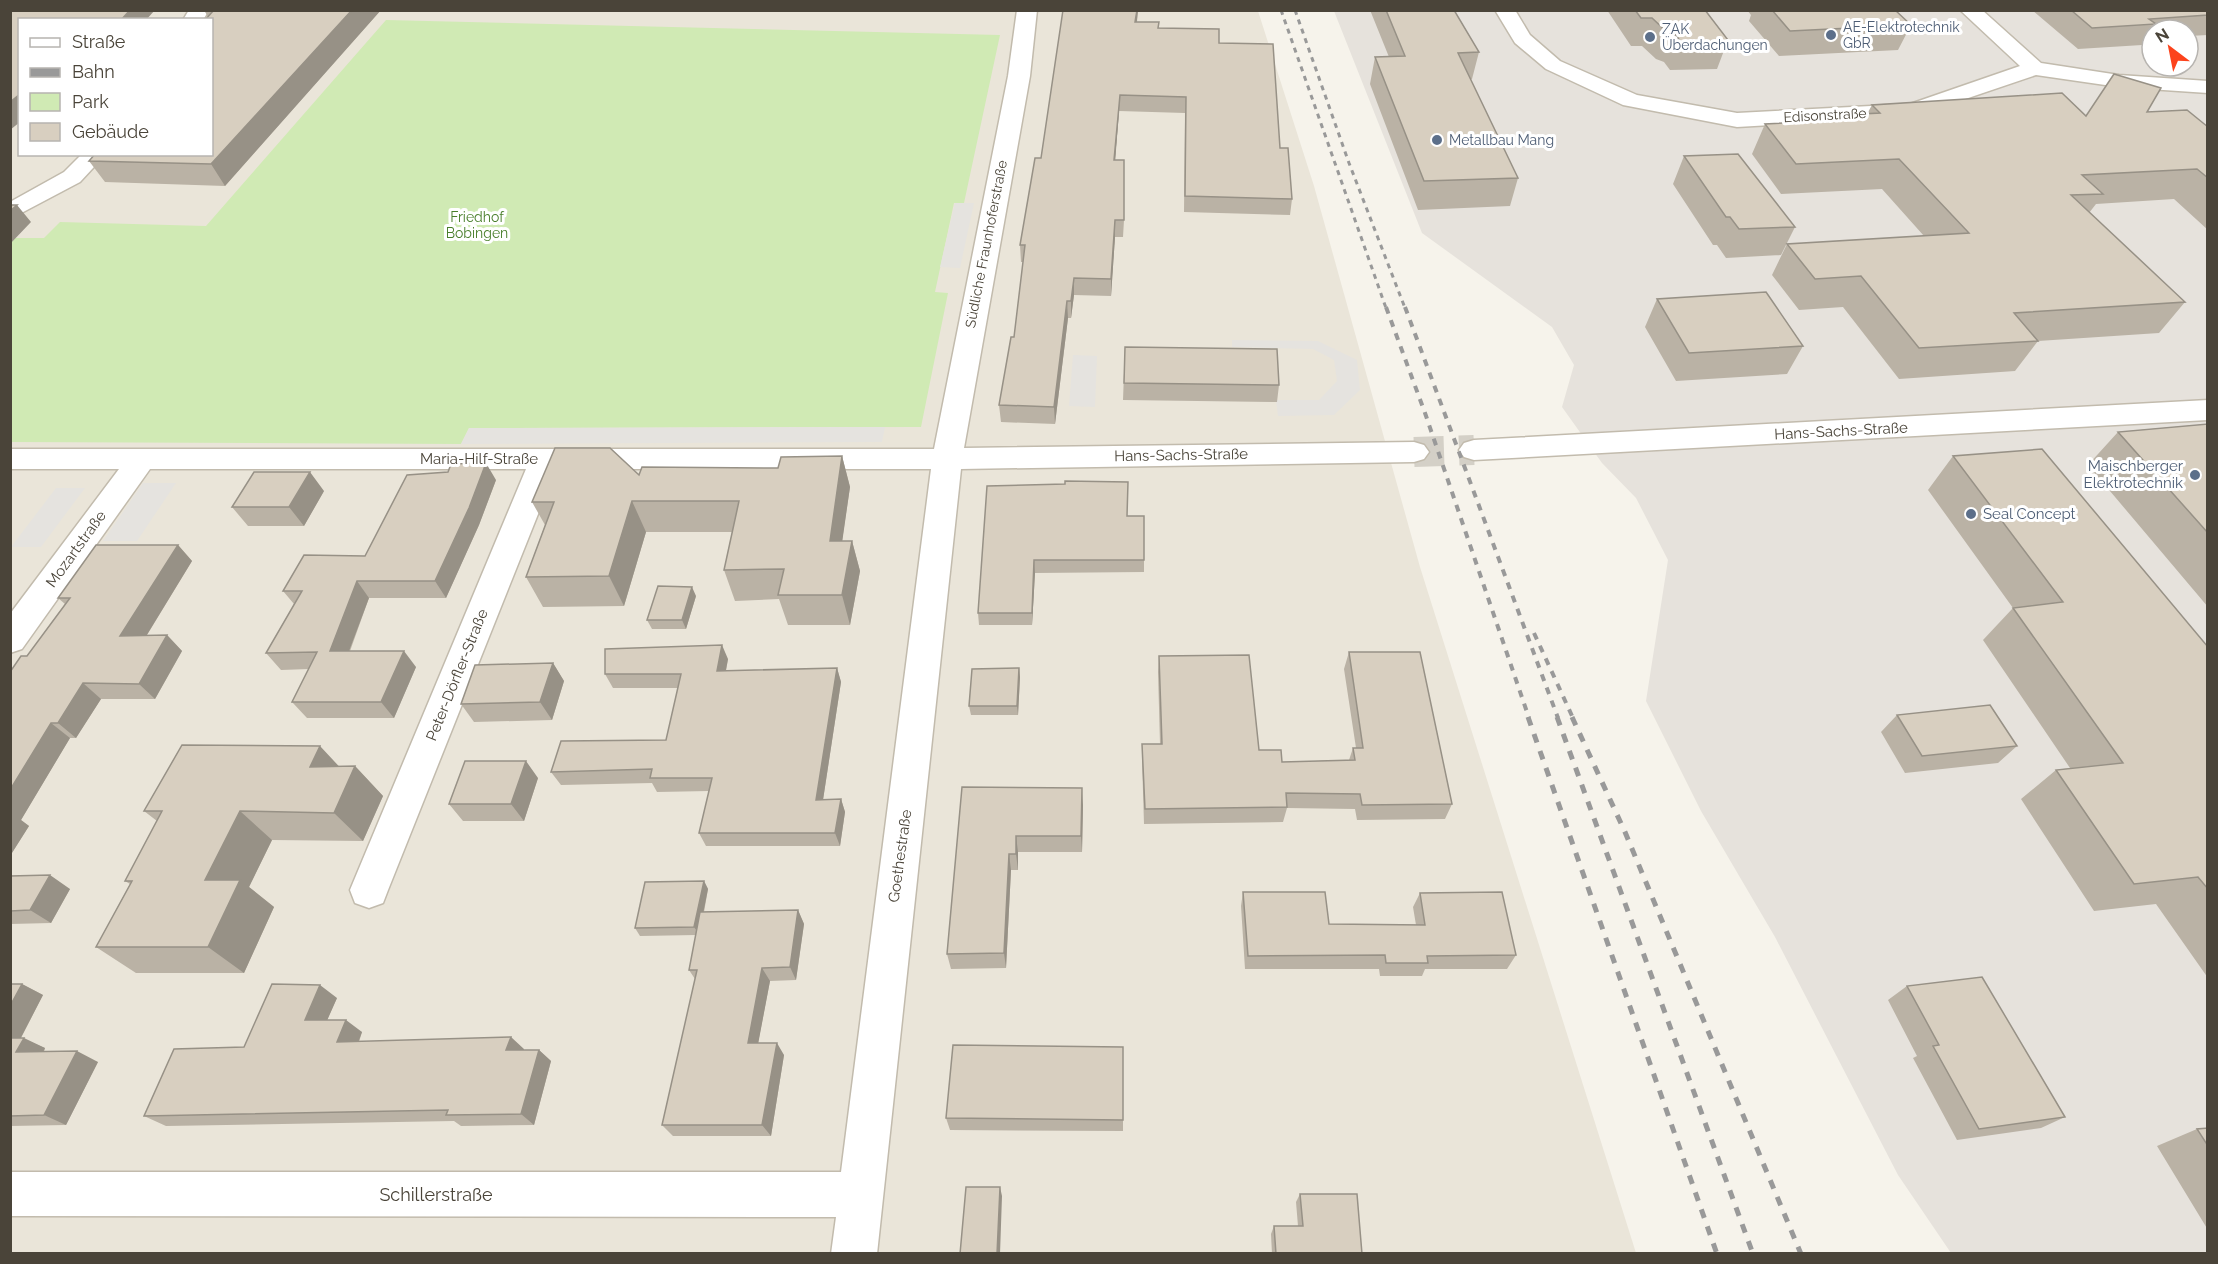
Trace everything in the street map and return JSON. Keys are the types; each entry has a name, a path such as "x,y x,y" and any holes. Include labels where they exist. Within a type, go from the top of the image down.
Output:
{"street":[{"name":"Edisonstraße","path":"1505,10 1522,39 1552,65 1631,100 1737,120 1912,110 2035,68 2119,81 2208,87"},
{"path":"1970,10 2035,68"},
{"name":"Südliche Fraunhoferstraße","path":"947,459 1019,76 1026,20"},
{"path":"10,212 72,177 93,156"},
{"name":"Hans-Sachs-Straße","path":"1474,450 2208,410"},
{"name":"Hans-Sachs-Straße","path":"947,459 1414,452"},
{"name":"Maria-Hilf-Straße","path":"10,459 947,459"},
{"name":"Mozartstraße","path":"10,640 142,459"},
{"name":"Peter-Dörfler-Straße","path":"369,890 545,459"},
{"name":"Goethestraße","path":"854,1254 947,459"},
{"name":"Schillerstraße","path":"10,1194 861,1195"}],"shaded area":[{"path":"10,11 1258,11 1314,186 1420,567 1636,1253 11,1253"},
{"path":"1334,11 2207,11 2207,1253 1951,1253 1898,1175 1775,937 1701,811 1646,701 1668,560 1636,498 1602,463 1562,407 1574,365 1552,327 1422,233"},
{"path":"955,203 974,203 960,268 940,267"},
{"path":"1232,340 1318,341 1357,360 1360,390 1334,415 1278,416 1276,400 1319,400 1337,381 1334,360 1313,349 1232,347"},
{"path":"1073,355 1097,356 1095,407 1069,406"},
{"path":"885,427 882,442 461,444 469,428"},
{"path":"143,483 176,483 137,541 103,541"},
{"path":"56,488 85,488 41,547 11,547"}],"green space":[{"name":"Friedhof Bobingen","path":"386,20 1000,35 964,203 954,203 935,292 948,293 921,427 469,428 461,444 11,442 10,243 15,238 44,238 60,222 206,226"}],"building":[{"path":"10,10 130,10 123,18 18,18 18,96 10,102"},
{"path":"214,10 352,10 211,164 89,161 93,156 213,156 213,18 207,18"},
{"path":"1063,10 1137,10 1135,22 1159,22 1158,28 1219,29 1219,43 1273,44 1280,148 1288,148 1292,199 1185,196 1186,97 1120,95 1114,160 1124,160 1124,220 1115,220 1111,279 1074,278 1071,301 1067,301 1054,407 999,405 1011,337 1014,337 1025,245 1020,245 1035,158 1041,158"},
{"path":"1386,10 1454,10 1479,52 1458,53 1518,178 1424,181 1375,57 1405,56"},
{"path":"1635,10 1705,10 1728,40 1681,42 1675,34 1666,31 1652,18 1641,18"},
{"path":"1772,10 1895,10 1911,25 1790,31"},
{"path":"2071,10 2208,10 2208,15 2140,18 2140,25 2092,28"},
{"path":"2114,74 2161,88 2147,112 2187,110 2208,127 2208,178 2197,169 2082,175 2103,194 2071,195 2185,302 2014,313 2038,341 1919,348 1861,276 1815,279 1787,244 1969,233 1899,159 1796,164 1765,124 1826,121 1822,116 1880,113 1872,105 2062,93 2086,116"},
{"path":"1738,154 1795,227 1739,229 1730,217 1726,217 1684,156"},
{"path":"1766,292 1803,346 1689,353 1657,299"},
{"path":"1125,347 1277,349 1279,385 1124,383"},
{"path":"2208,424 2208,533 2118,432"},
{"path":"555,448 610,448 639,475 642,467 778,468 781,457 842,456 830,541 852,541 842,595 778,595 784,569 724,570 739,501 632,501 609,576 526,577 554,502 532,502"},
{"path":"2042,449 2208,647 2208,889 2198,877 2134,884 2056,770 2123,763 2013,608 2063,602 1953,456"},
{"path":"486,463 469,508 435,581 357,581 330,651 404,651 381,702 292,702 317,652 266,653 302,591 283,591 304,555 365,556 407,475 448,472 451,464"},
{"path":"254,472 310,472 289,507 232,507"},
{"path":"1065,481 1128,482 1127,516 1144,516 1144,560 1034,560 1032,613 978,613 987,486 1065,484"},
{"path":"96,545 178,545 120,636 167,635 139,684 83,683 58,723 51,723 10,790 10,672 21,656 27,656 70,598 58,598"},
{"path":"658,586 692,587 682,620 647,620"},
{"path":"722,645 717,671 837,668 816,800 841,799 835,833 699,833 712,778 650,778 652,769 551,772 561,741 666,740 681,674 605,674 605,649"},
{"path":"1349,652 1420,652 1452,804 1362,805 1360,794 1286,793 1287,807 1145,809 1142,744 1162,744 1159,656 1249,655 1259,750 1281,750 1282,762 1355,760 1353,748 1363,748"},
{"path":"553,663 540,702 461,704 475,665"},
{"path":"1019,668 1017,706 969,706 972,669"},
{"path":"1990,705 2017,746 1922,756 1897,715"},
{"path":"182,745 320,746 310,767 355,766 334,813 240,811 205,880 240,880 208,947 96,947 132,881 125,881 162,811 144,811"},
{"path":"465,761 526,761 511,804 449,804"},
{"path":"962,787 1082,788 1081,836 1016,836 1016,854 1009,854 1004,953 947,954"},
{"path":"50,875 30,910 10,911 10,876"},
{"path":"704,881 694,927 635,928 645,882"},
{"path":"1243,892 1325,892 1329,924 1425,925 1420,893 1502,892 1516,955 1427,956 1428,963 1386,963 1385,955 1248,956"},
{"path":"798,910 790,967 762,968 748,1043 777,1043 762,1125 662,1125 697,970 689,970 700,912"},
{"path":"1982,977 2065,1117 1979,1129 1933,1046 1939,1045 1907,986"},
{"path":"10,984 22,984 10,1006"},
{"path":"272,984 320,985 305,1020 346,1020 337,1042 511,1037 506,1050 539,1050 521,1114 446,1115 448,1110 144,1116 174,1049 244,1047"},
{"path":"10,1038 24,1038 16,1052 77,1051 44,1115 10,1116"},
{"path":"953,1045 1123,1047 1123,1120 946,1118"},
{"path":"2208,1128 2208,1146 2197,1129"},
{"path":"966,1187 1000,1187 997,1254 960,1254"},
{"path":"1300,1194 1357,1194 1362,1254 1276,1254 1274,1226 1303,1226"}],"tunnel":[{"path":"1414,452 1474,450"}],"railway":[{"path":"1281,10 1386,308"},
{"path":"1295,10 1349,163 1405,308"},
{"path":"1386,307 1425,413 1529,718"},
{"path":"1405,307 1558,718"},
{"path":"1534,633 1573,718"},
{"path":"1528,717 1717,1254"},
{"path":"1557,717 1753,1254"},
{"path":"1572,717 1625,832 1801,1254"}],"place":[{"name":"AE-Elektrotechnik GbR","path":"1831,35"},
{"name":"ZAK Überdachungen","path":"1650,37"},
{"name":"Metallbau Mang","path":"1437,140"},
{"name":"Maischberger Elektrotechnik","path":"2195,475"},
{"name":"Seal Concept","path":"1971,514"}]}
